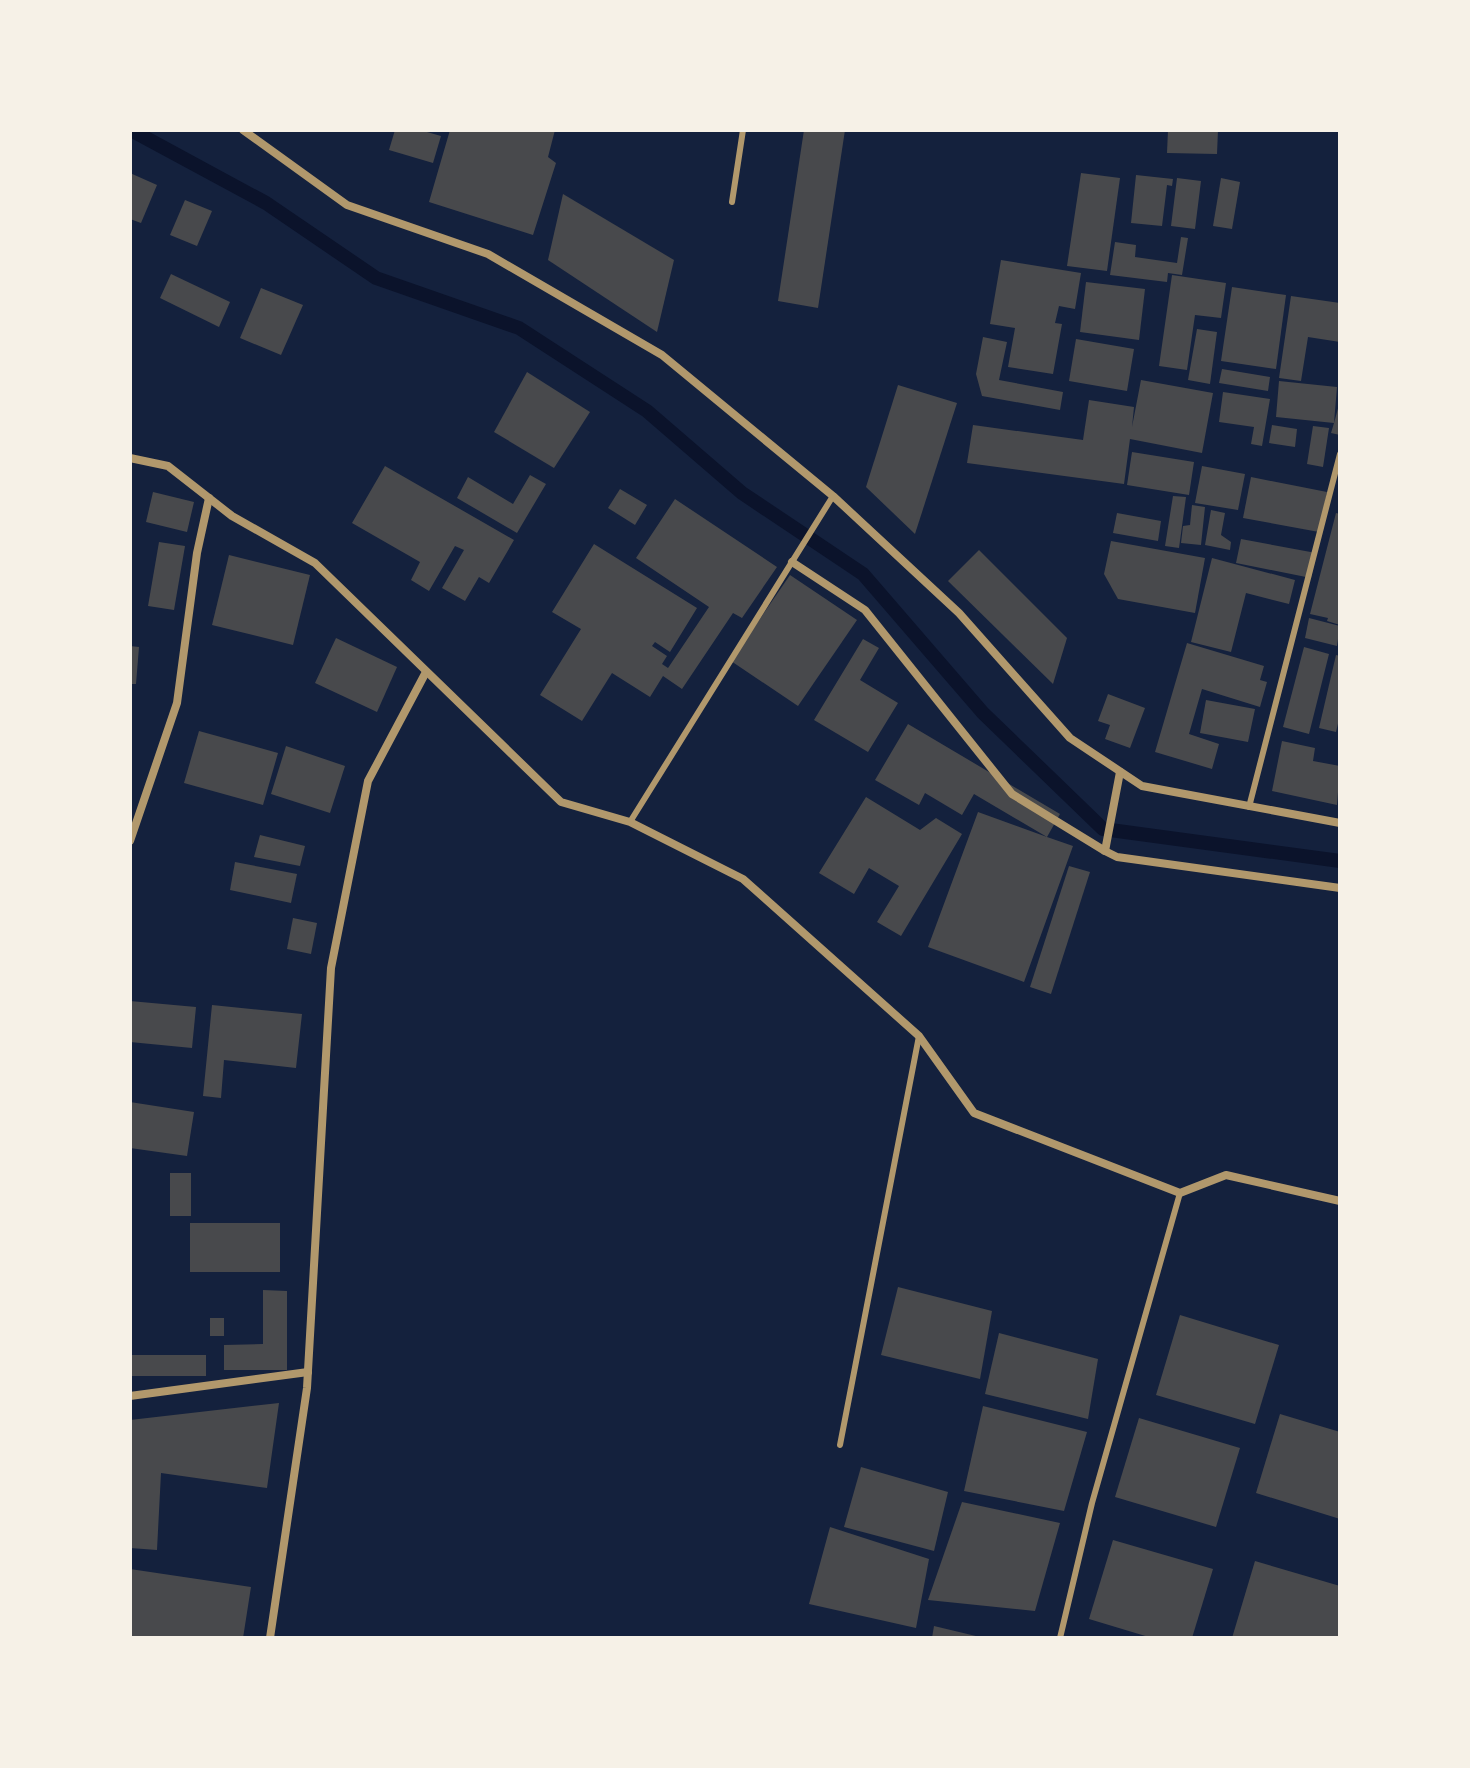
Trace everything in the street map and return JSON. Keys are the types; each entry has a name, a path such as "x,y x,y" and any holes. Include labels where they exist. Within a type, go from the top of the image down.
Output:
{"street":[{"path":"243,130 347,205 488,254 662,355 833,496 959,613 1070,738 1142,786 1340,823"},
{"path":"130,458 168,466 232,516 315,563 561,802 630,822 743,879 919,1036 974,1113 1180,1193 1226,1175 1340,1201"},
{"path":"130,841 177,703 197,553 209,498"},
{"path":"792,562 865,610 1012,794 1105,851 1117,857 1340,888"},
{"path":"270,1638 308,1372 331,968 368,781 426,672"},
{"path":"1105,851 1120,772"},
{"path":"130,1396 308,1372"}],"lane":[{"path":"732,202 743,130"},
{"path":"1249,807 1340,454"},
{"path":"630,822 833,496"},
{"path":"840,1445 919,1036"},
{"path":"1060,1638 1092,1503 1180,1193"}],"building":[{"path":"395,130 420,130 441,136 433,163 389,150"},
{"path":"450,130 555,130 548,157 556,163 533,235 429,202"},
{"path":"804,130 845,130 818,308 778,301"},
{"path":"1168,130 1218,130 1217,154 1167,153"},
{"path":"130,173 157,185 141,223 130,219"},
{"path":"1081,173 1120,178 1107,271 1067,266"},
{"path":"1136,175 1173,179 1172,186 1167,185 1162,226 1131,223"},
{"path":"1177,178 1201,181 1195,229 1171,226"},
{"path":"1221,178 1240,182 1232,229 1213,226"},
{"path":"563,194 674,260 657,332 548,260"},
{"path":"185,200 212,211 197,246 170,235"},
{"path":"1181,237 1188,238 1182,275 1168,273 1167,282 1110,275 1115,242 1136,245 1135,257 1177,263"},
{"path":"1001,260 1081,273 1075,309 1059,306 1055,323 1062,324 1053,374 1008,367 1015,328 990,324"},
{"path":"171,274 230,302 219,327 160,298"},
{"path":"1172,275 1226,283 1221,318 1195,315 1187,370 1159,366"},
{"path":"1086,282 1145,289 1139,340 1080,332"},
{"path":"1232,287 1286,295 1276,369 1221,361"},
{"path":"261,288 303,305 281,355 240,338"},
{"path":"1291,296 1340,303 1340,342 1308,337 1301,381 1279,378"},
{"path":"1197,329 1217,332 1210,384 1188,380"},
{"path":"983,337 1007,342 999,380 1063,392 1060,410 982,396 976,374"},
{"path":"1076,339 1134,349 1127,391 1069,381"},
{"path":"1222,369 1270,377 1268,391 1219,383"},
{"path":"527,372 590,412 554,468 494,432"},
{"path":"1141,380 1213,393 1202,453 1130,439 1124,484 967,463 973,425 1083,440 1089,400 1134,407 1132,427"},
{"path":"1279,381 1337,387 1334,423 1276,417"},
{"path":"898,385 957,403 915,534 866,487"},
{"path":"1223,392 1270,399 1262,446 1251,444 1254,427 1219,422"},
{"path":"1340,401 1340,435 1331,433"},
{"path":"1272,425 1297,429 1295,447 1269,443"},
{"path":"1313,426 1329,428 1323,467 1307,464"},
{"path":"1132,452 1194,462 1189,495 1127,485"},
{"path":"385,466 514,540 489,583 479,577 465,601 442,588 464,550 455,546 429,591 411,580 420,562 352,523"},
{"path":"1202,466 1245,474 1238,510 1195,503"},
{"path":"530,475 546,484 517,533 457,498 468,477 513,504"},
{"path":"1251,477 1327,492 1319,532 1243,518"},
{"path":"620,489 647,505 635,525 608,508"},
{"path":"153,492 194,502 187,532 146,522"},
{"path":"1173,496 1186,497 1179,548 1165,546"},
{"path":"675,499 777,567 742,618 733,613 682,689 663,676 650,697 612,673 582,721 540,695 581,629 552,612 594,544 697,608 670,652 655,642 652,646 667,656 662,664 668,668 709,607 636,558"},
{"path":"1192,505 1205,507 1201,545 1181,543 1183,526 1190,525"},
{"path":"1211,510 1225,513 1221,535 1231,542 1230,550 1205,545"},
{"path":"1117,513 1161,521 1158,541 1113,533"},
{"path":"1336,513 1340,514 1340,625 1327,621 1328,618 1310,614"},
{"path":"1241,539 1316,553 1311,578 1236,563"},
{"path":"1111,541 1205,558 1195,613 1118,599 1104,574"},
{"path":"159,542 185,546 174,610 148,606"},
{"path":"979,550 1067,638 1053,684 948,581"},
{"path":"229,555 310,575 293,645 212,625"},
{"path":"1212,558 1295,580 1289,604 1246,593 1231,652 1191,642"},
{"path":"790,575 857,620 798,706 731,661"},
{"path":"1309,618 1340,626 1337,646 1305,638"},
{"path":"336,638 397,667 377,712 315,683"},
{"path":"863,639 879,648 860,680 898,703 868,752 814,720"},
{"path":"1187,643 1264,666 1260,680 1267,682 1260,707 1202,689 1189,734 1219,744 1212,769 1155,752"},
{"path":"130,646 139,647 136,684 130,684"},
{"path":"1304,647 1329,654 1309,734 1283,727"},
{"path":"1336,655 1340,656 1340,715 1336,732 1319,728"},
{"path":"1108,694 1145,708 1130,748 1105,739 1110,725 1098,721"},
{"path":"1206,700 1255,709 1248,742 1200,733"},
{"path":"908,724 1060,814 1047,837 974,794 962,815 925,793 919,805 875,780"},
{"path":"199,731 278,753 263,805 184,783"},
{"path":"1282,741 1315,748 1313,761 1340,766 1337,805 1272,791"},
{"path":"286,746 345,766 330,813 271,794"},
{"path":"866,797 920,830 936,818 962,834 901,936 877,922 899,886 869,868 854,894 819,873"},
{"path":"978,812 1073,846 1024,982 928,947"},
{"path":"260,835 305,846 300,866 254,857"},
{"path":"235,862 297,874 291,903 230,890"},
{"path":"1069,866 1090,872 1051,994 1030,987"},
{"path":"293,918 317,923 311,954 287,949"},
{"path":"130,1001 196,1007 192,1048 130,1042"},
{"path":"212,1005 302,1014 296,1068 224,1060 221,1098 203,1096"},
{"path":"130,1102 194,1112 187,1156 130,1148"},
{"path":"170,1173 191,1173 191,1216 170,1216"},
{"path":"190,1223 280,1223 280,1272 190,1272"},
{"path":"898,1287 992,1311 980,1379 881,1355"},
{"path":"263,1290 287,1291 287,1370 224,1370 224,1345 263,1344"},
{"path":"1180,1315 1279,1345 1255,1424 1156,1395"},
{"path":"210,1318 224,1318 224,1336 210,1336"},
{"path":"999,1333 1098,1359 1088,1419 985,1394"},
{"path":"130,1355 206,1355 206,1376 130,1376"},
{"path":"279,1403 267,1488 161,1473 157,1550 130,1548 130,1420"},
{"path":"983,1406 1087,1432 1064,1511 964,1491"},
{"path":"1280,1414 1340,1432 1340,1519 1256,1493"},
{"path":"1139,1418 1240,1448 1216,1527 1115,1497"},
{"path":"861,1467 948,1492 934,1551 844,1527"},
{"path":"962,1502 1060,1523 1035,1611 928,1600"},
{"path":"830,1527 929,1559 916,1628 809,1604"},
{"path":"1113,1540 1213,1569 1192,1638 1152,1638 1089,1619"},
{"path":"1255,1561 1340,1586 1340,1638 1232,1638"},
{"path":"130,1569 251,1587 243,1638 130,1638"},
{"path":"934,1626 980,1637 980,1638 932,1638"}],"waterway":[{"path":"131,130 266,203 376,278 519,328 647,411 742,493 863,574 983,713 1103,829 1340,861"}]}
